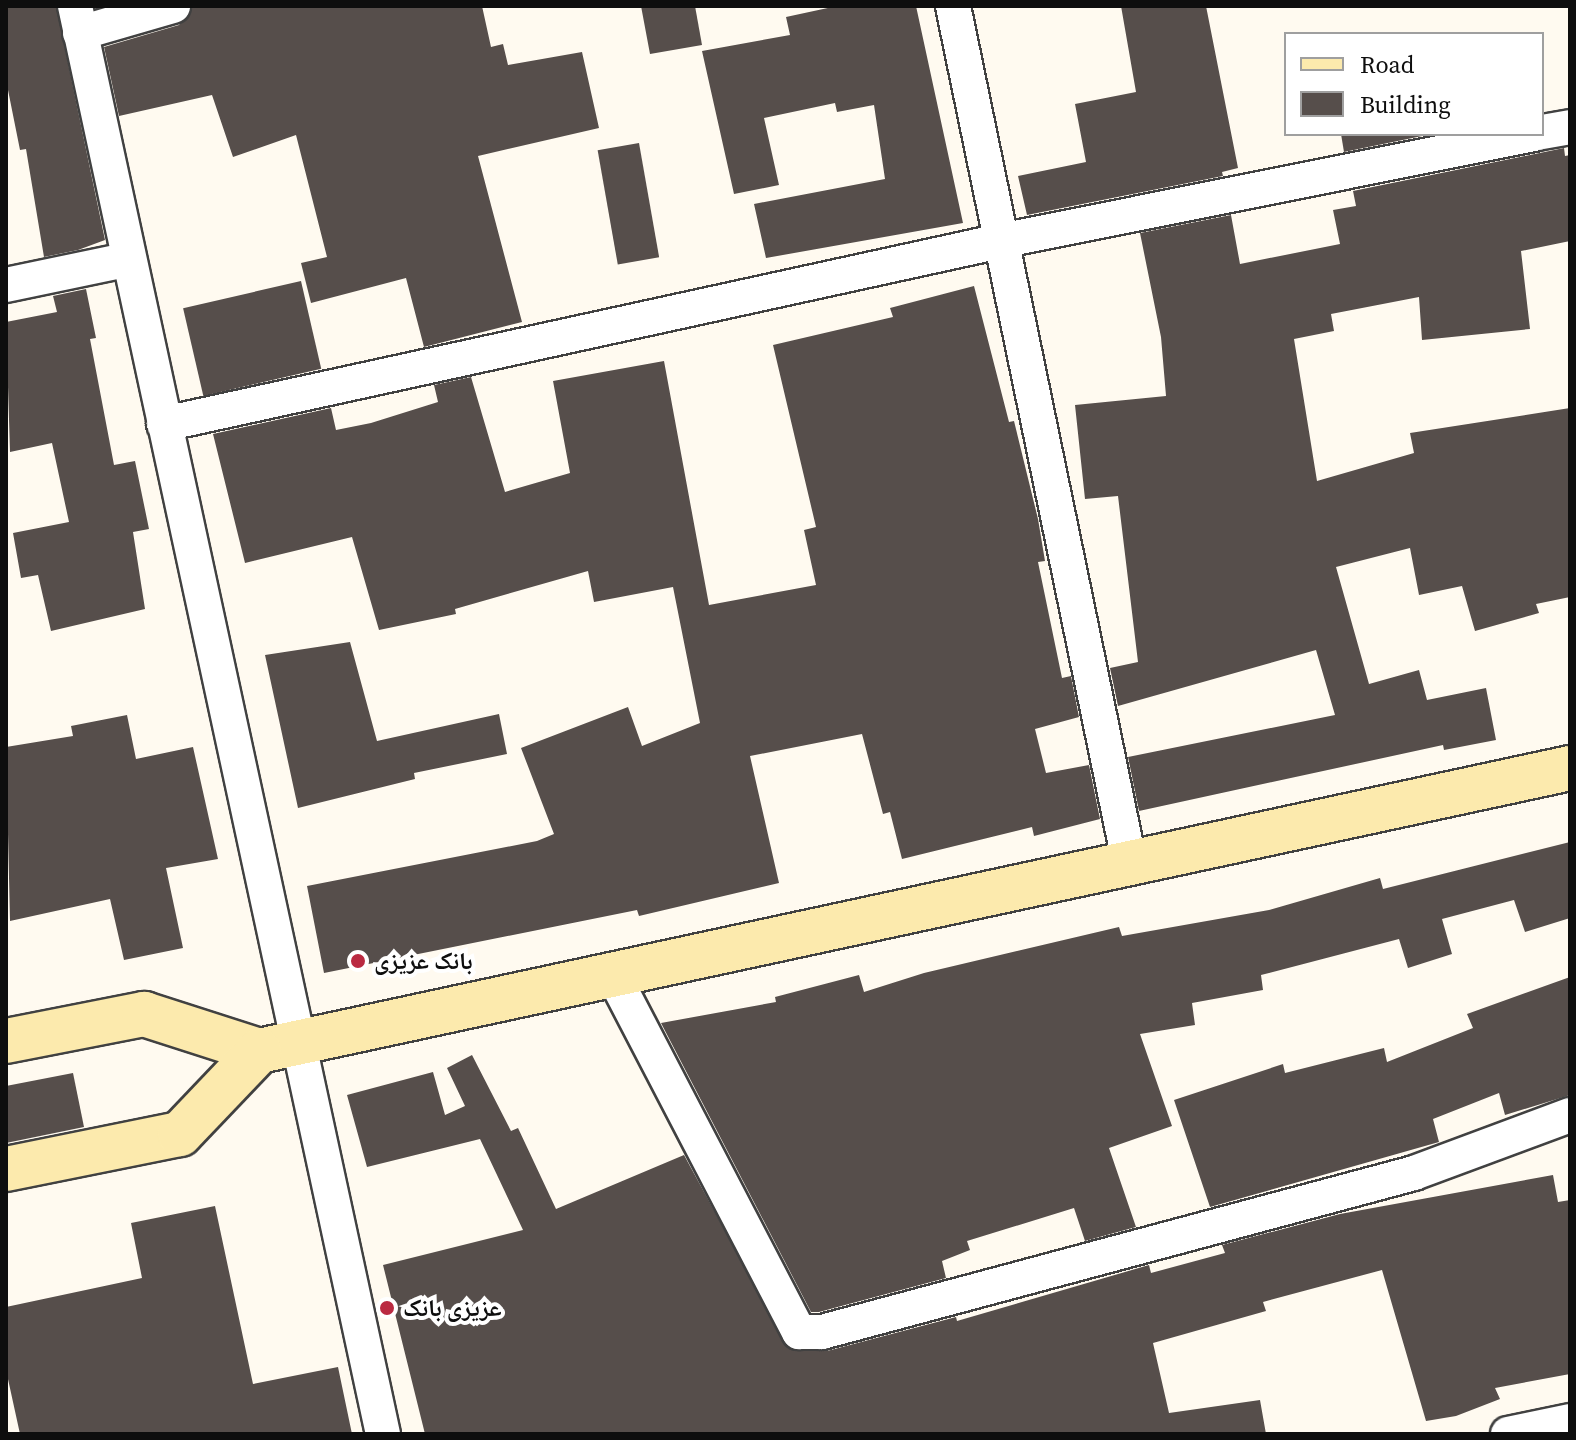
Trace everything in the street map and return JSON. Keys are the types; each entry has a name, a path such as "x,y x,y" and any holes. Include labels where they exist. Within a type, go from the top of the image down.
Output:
{"street":[{"path":"173,6 77,19 126,260 164,424 278,1046 383,1434"},
{"path":"953,6 1005,240 1129,860"},
{"path":"1544,132 1570,127"},
{"path":"164,424 1005,240 1524,136"},
{"path":"6,285 126,260"},
{"path":"6,1041 144,1014 278,1046 1129,860 1570,768"},
{"path":"612,973 799,1332 822,1332 1414,1173 1570,1115"},
{"path":"6,1169 180,1134 278,1046"},
{"path":"1508,1434 1570,1421"}],"building":[{"path":"6,6 56,6 105,240 78,250 44,257 26,149 20,150 6,80"},
{"path":"192,6 482,6 491,47 503,44 508,65 582,52 599,128 478,156 522,322 424,347 406,278 311,303 301,263 327,257 296,135 233,157 212,95 119,116 104,47 179,25"},
{"path":"641,6 695,6 702,45 650,54"},
{"path":"837,6 916,6 963,223 766,258 754,204 885,179 874,105 837,112 835,103 764,118 779,185 734,194 702,51 790,35 786,17"},
{"path":"1121,6 1206,6 1238,168 1222,172 1223,176 1027,215 1018,176 1086,162 1075,104 1136,92"},
{"path":"1341,136 1422,136 1344,152"},
{"path":"639,143 659,257 618,265 598,150"},
{"path":"1564,148 1565,156 1570,155 1570,241 1521,251 1530,329 1422,340 1419,297 1331,314 1334,331 1294,339 1317,481 1414,453 1410,433 1570,408 1570,597 1536,604 1539,613 1475,631 1462,586 1419,595 1410,548 1336,567 1369,684 1419,670 1427,700 1486,688 1496,740 1444,750 1443,745 1139,811 1128,757 1335,715 1316,650 1118,706 1110,668 1138,662 1118,496 1085,499 1075,405 1166,396 1161,337 1140,233 1231,215 1240,264 1340,244 1333,210 1356,206 1353,191"},
{"path":"301,281 321,369 203,396 183,308"},
{"path":"974,286 1009,422 1014,421 1038,519 1045,561 1038,562 1062,678 1071,676 1079,717 1035,729 1046,773 1089,765 1100,819 1034,836 1032,827 902,859 890,812 883,814 862,734 750,756 779,883 639,916 637,910 324,973 307,886 537,841 554,834 521,748 628,707 642,746 700,723 673,587 594,602 588,571 455,609 456,614 379,630 352,537 245,563 213,434 331,408 336,430 371,423 438,402 434,385 471,377 505,492 570,473 553,381 664,361 709,605 816,585 804,530 816,527 773,345 893,317 890,308"},
{"path":"86,289 96,338 90,339 114,465 135,461 149,529 133,532 145,609 51,631 38,575 21,578 13,533 69,522 52,443 10,452 6,322 57,312 53,296"},
{"path":"350,642 377,741 499,714 507,754 414,773 415,779 298,808 265,655"},
{"path":"127,715 136,759 193,747 218,859 166,868 183,948 124,960 110,899 10,921 6,747 73,736 71,726"},
{"path":"1570,842 1570,918 1525,932 1514,900 1442,919 1452,954 1408,968 1399,939 1261,975 1263,990 1192,1003 1195,1025 1140,1034 1172,1126 1109,1148 1136,1227 1085,1241 1074,1208 967,1241 970,1250 942,1261 946,1278 819,1312 811,1312 661,1023 776,1002 775,997 859,975 864,992 924,973 1119,927 1122,936 1269,910 1380,878 1383,889"},
{"path":"1570,977 1570,1095 1505,1115 1499,1093 1433,1119 1439,1142 1210,1207 1174,1100 1283,1064 1285,1073 1384,1048 1387,1062 1473,1028 1467,1014"},
{"path":"472,1055 511,1131 518,1128 556,1209 684,1155 789,1349 827,1351 956,1317 957,1321 1149,1265 1151,1273 1225,1253 1222,1245 1340,1214 1553,1175 1558,1202 1570,1200 1570,1374 1495,1388 1500,1399 1456,1416 1426,1421 1382,1270 1263,1302 1266,1311 1153,1343 1169,1413 1260,1400 1266,1434 425,1434 383,1265 523,1230 480,1139 367,1167 347,1095 433,1072 445,1115 465,1106 447,1068"},
{"path":"73,1073 84,1127 6,1143 6,1086"},
{"path":"215,1206 253,1384 338,1367 352,1434 20,1434 6,1370 6,1307 142,1278 131,1223"}],"place":[{"name":"بانک عزیزی","path":"358,961"},
{"name":"عزیزی بانک","path":"387,1308"}]}
